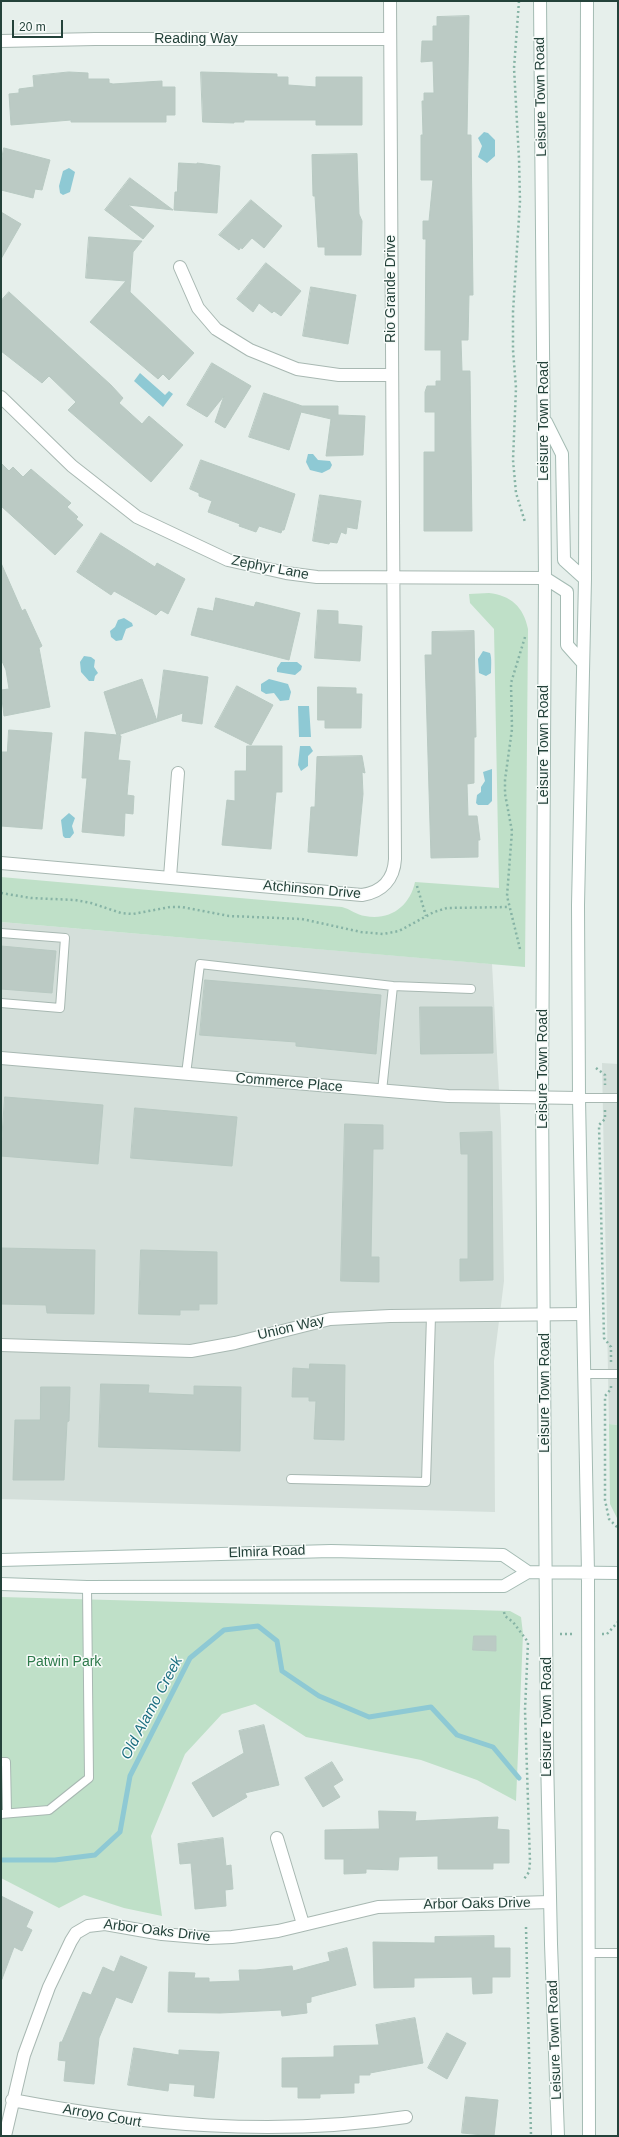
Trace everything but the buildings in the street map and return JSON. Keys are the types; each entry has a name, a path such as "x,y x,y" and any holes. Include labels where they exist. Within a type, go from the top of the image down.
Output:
{"main road":[{"name":"Rio Grande Drive","path":"390,1 392,578"},
{"name":"Leisure Town Road","path":"540,1 545,578 542,1099 550,1902 558,2136"},
{"path":"587,1 585,578 578,905 578,1098 588,1573 588,2136"},
{"name":"Reading Way","path":"1,42 95,39 390,38"},
{"path":"180,267 198,308 216,329 250,350 297,369 339,375 392,375"},
{"name":"Zephyr Lane","path":"1,397 72,466 137,516 228,560 286,573 317,577 545,578"},
{"path":"544,419 562,454 564,560 585,578"},
{"name":"Atchinson Drive","path":"1,863 362,895 377,890 389,879 394,867 395,858 392,578"},
{"path":"545,578 567,592 567,645 584,663"},
{"path":"170,877 178,773"},
{"name":"Commerce Place","path":"1,1058 448,1096 542,1099 578,1098"},
{"name":"Union Way","path":"1,1345 191,1351 235,1343 330,1319 362,1316 583,1314"},
{"name":"Elmira Road","path":"1,1560 331,1551 503,1555 528,1572"},
{"path":"1,1584 87,1587 504,1586 528,1572 618,1573"},
{"path":"277,1838 303,1924"},
{"name":"Arbor Oaks Drive","path":"5,2136 12,2100 24,2055 49,1987 71,1941 81,1929 95,1924 105,1924 162,1934 209,1938 258,1935 362,1910 394,1905 550,1902"},
{"name":"Arroyo Court","path":"12,2100 180,2130 229,2134 290,2134 375,2125 406,2117"}],"lane":[{"path":"1,933 65,938 60,1008 1,1003"},
{"path":"186,1074 200,964 393,986 470,989"},
{"path":"382,1091 393,986"},
{"path":"578,1098 618,1098"},
{"path":"291,1479 426,1482 431,1316"},
{"path":"585,1374 614,1374"},
{"path":"1,1762 6,1762 4,1814 49,1810 89,1778 87,1587"},
{"path":"587,1952 618,1953"}],"path":[{"path":"519,1 514,68 520,201 513,306 513,350 516,388 513,460 516,493 525,522"},
{"path":"520,949 509,907 507,885 512,831 505,794 505,780 512,729 511,683 525,637"},
{"path":"416,886 426,916"},
{"path":"1,892 31,898 86,902 122,913 133,914 170,908 182,908 229,916 302,919 375,934 399,931 426,916 447,908 509,907"},
{"path":"596,1068 605,1075 605,1119 599,1125 604,1338 611,1347 614,1374 611,1389 605,1396 605,1500 609,1520 618,1528"},
{"path":"504,1612 505,1616 513,1622 528,1642 525,1710 530,1862 529,1872 524,1879"},
{"path":"526,1927 530,2136"}],"shaded area":[{"path":"1,922 492,964 501,1126 504,1281 494,1361 495,1512 1,1499"},
{"path":"602,1063 618,1064 618,1425 609,1424"}],"green space":[{"path":"469,594 497,594 510,599 523,614 528,629 525,967 1,922 1,877 342,907 362,915 374,917 390,914 404,905 409,898 415,882 499,888 494,629 470,603"},
{"path":"609,1424 618,1425 618,1520 610,1504"},
{"name":"Patwin Park","path":"1,1597 510,1611 521,1617 523,1634 516,1801 477,1780 421,1760 306,1737 255,1704 222,1714 185,1754 151,1836 162,1916 124,1908 84,1895 59,1908 1,1878"}],"water":[{"path":"484,132 488,133 495,140 495,156 487,163 478,157 482,146 478,138"},
{"path":"69,168 75,172 70,192 63,195 60,193 59,186 63,171"},
{"path":"140,373 165,395 169,391 173,394 163,407 134,381"},
{"path":"308,454 313,454 318,460 330,461 332,465 330,469 322,473 310,470 306,462"},
{"path":"124,618 132,623 133,626 126,629 122,640 116,641 111,637 110,631 115,627 118,620"},
{"path":"483,651 490,653 491,657 491,673 486,676 479,673 478,659"},
{"path":"84,656 91,657 95,660 94,667 98,673 95,676 94,681 89,681 81,672 80,662"},
{"path":"281,662 297,662 302,666 301,670 295,675 277,672 277,668"},
{"path":"269,679 288,684 291,692 289,700 280,701 274,693 266,694 261,691 261,684"},
{"path":"298,706 309,706 311,737 299,737"},
{"path":"300,746 310,746 313,751 308,756 308,766 301,771 298,765"},
{"path":"492,769 492,801 488,805 478,805 476,803 477,795 481,792 481,787 485,781 483,772"},
{"path":"69,813 75,818 72,826 74,833 70,838 65,838 63,836 61,820"}],"waterway":[{"name":"Old Alamo Creek","path":"1,1860 55,1860 95,1855 120,1832 130,1776 190,1658 224,1630 258,1626 277,1641 282,1671 319,1696 369,1717 431,1707 457,1735 493,1747 519,1778"}]}
